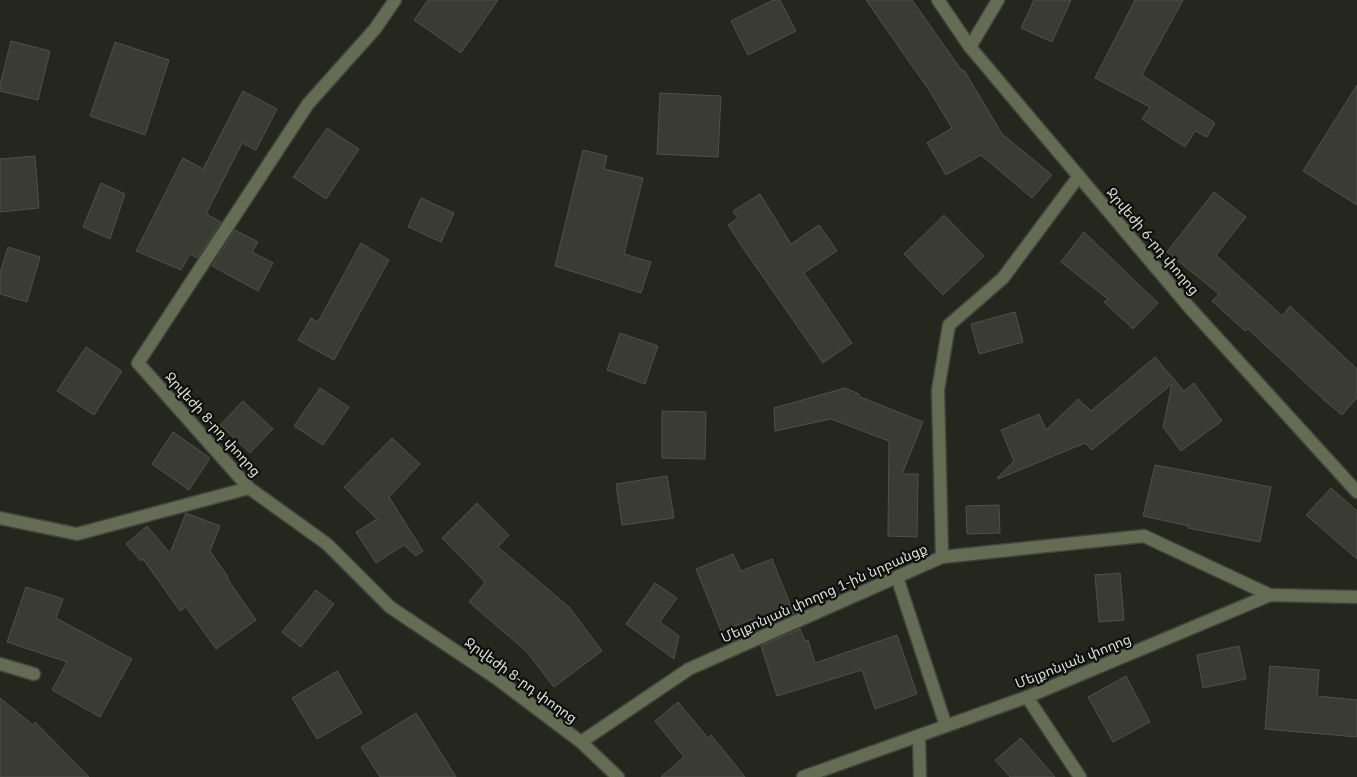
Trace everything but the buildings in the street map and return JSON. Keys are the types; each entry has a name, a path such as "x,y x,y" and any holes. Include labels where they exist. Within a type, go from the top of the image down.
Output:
{"street":[{"name":"Ջրվեժի 8-րդ փողոց","path":"395,0 375,29 308,104 138,363 249,488 327,544 390,606 496,678 581,742 618,777"},
{"name":"Ջրվեժի 6-րդ փողոց","path":"938,0 970,47 1188,307 1357,492"},
{"path":"970,47 998,0"},
{"path":"942,557 938,390 949,325 1003,278 1079,176"},
{"path":"0,518 77,534 249,488"},
{"name":"Մելքոնյան փողոց 1-ին նրբանցք","path":"581,742 689,669 942,557 1144,536 1270,595"},
{"path":"896,577 946,726"},
{"name":"Մելքոնյան փողոց","path":"802,777 1027,697 1270,595 1357,597"},
{"path":"0,664 34,674"},
{"path":"1027,697 1080,777"},
{"path":"919,736 920,777"}]}
